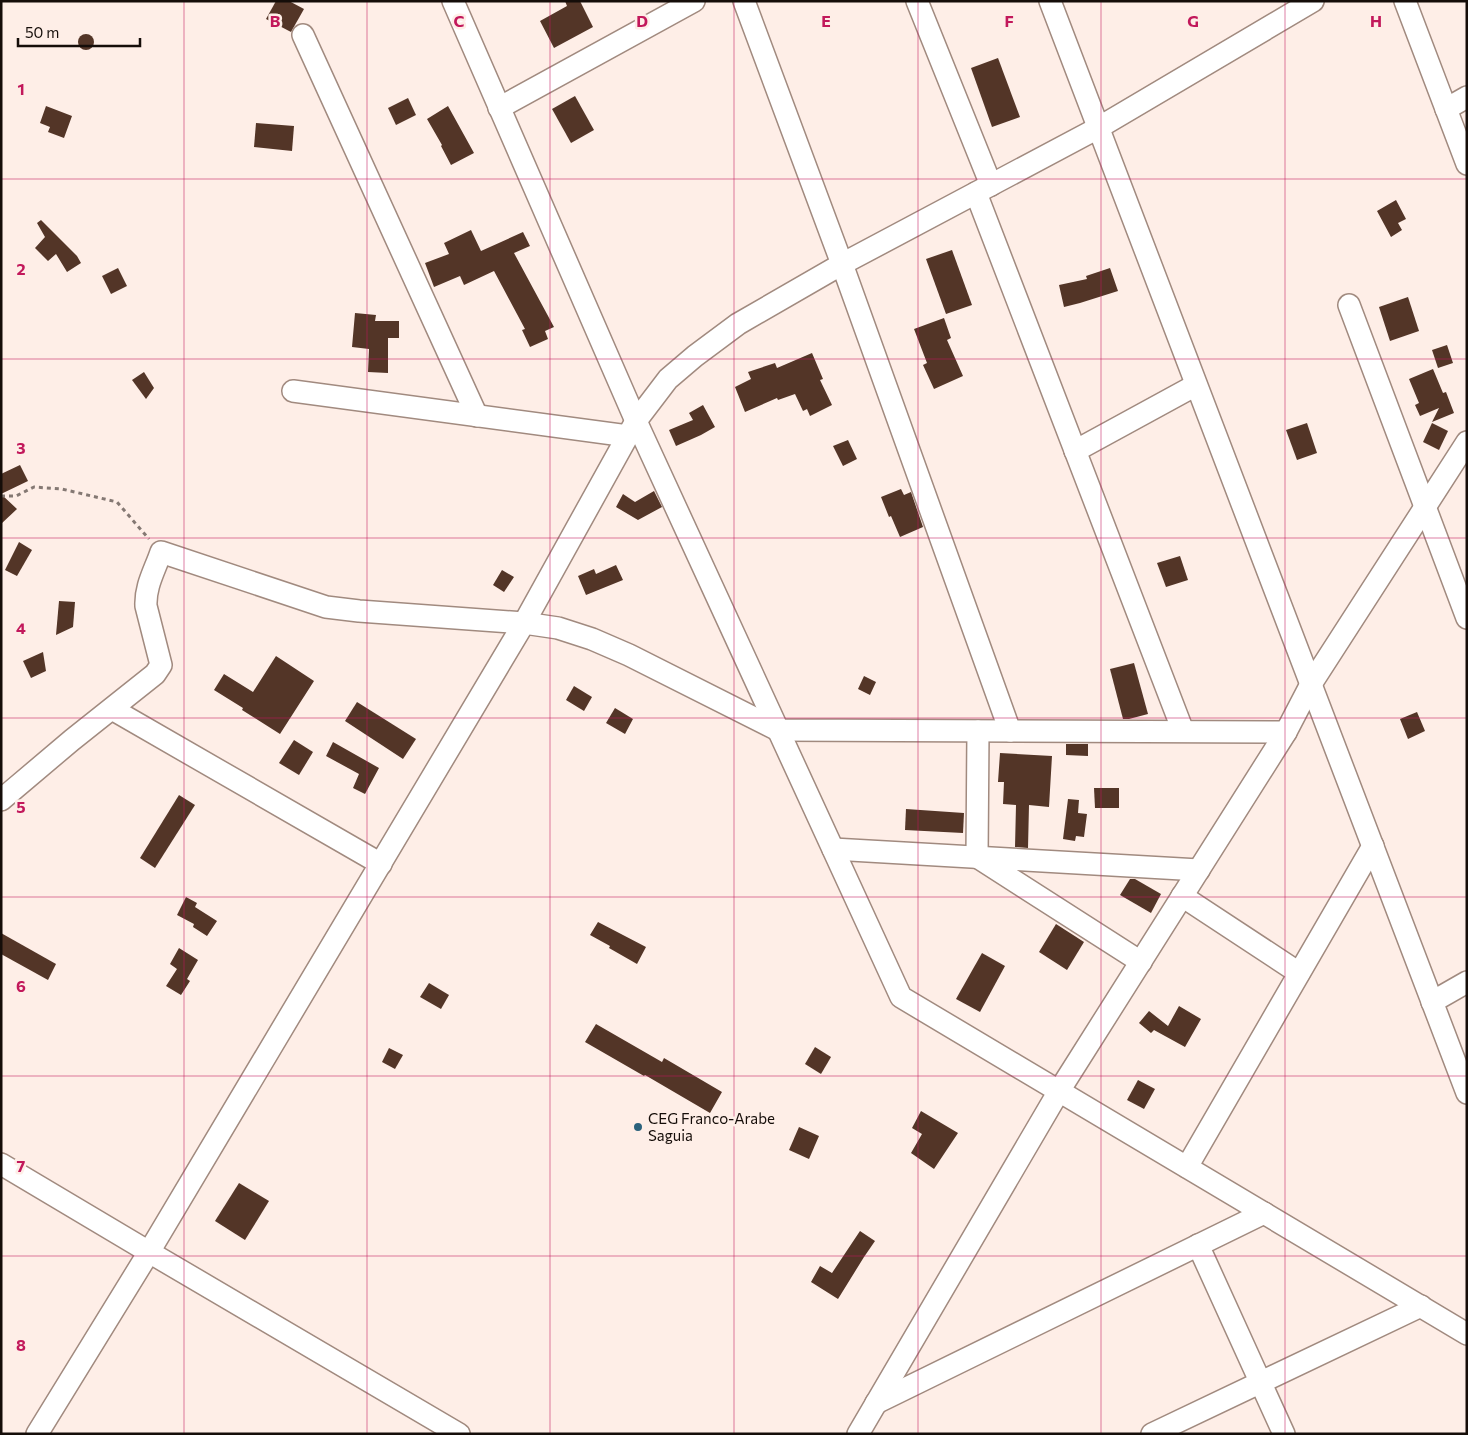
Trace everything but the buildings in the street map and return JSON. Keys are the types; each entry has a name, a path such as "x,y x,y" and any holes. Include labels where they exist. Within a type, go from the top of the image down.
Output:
{"street":[{"path":"453,1 632,428 778,730 901,997 1467,1334"},
{"path":"499,108 694,1"},
{"path":"744,1 842,264 1010,731"},
{"path":"917,1 1075,451 1183,731"},
{"path":"1050,1 1467,1093"},
{"path":"37,1434 149,1252 524,623 632,428 668,379 738,324 842,264 1098,128 1313,1"},
{"path":"1405,1 1467,164"},
{"path":"303,35 477,416"},
{"path":"1446,109 1467,97"},
{"path":"1349,305 1467,618"},
{"path":"1075,451 1196,385"},
{"path":"293,391 477,416 632,428"},
{"path":"858,1434 1060,1091 1286,732 1311,684 1467,442"},
{"path":"1,800 156,674 161,665 146,606 146,598 147,588 162,552 326,607 524,623 558,628 629,654 778,730 1286,732"},
{"path":"112,709 381,864"},
{"path":"977,857 978,730"},
{"path":"1187,1167 1372,846"},
{"path":"833,850 1199,870"},
{"path":"977,857 1141,962"},
{"path":"1182,896 1299,973"},
{"path":"1432,1002 1467,982"},
{"path":"1,1164 459,1434"},
{"path":"876,1403 1264,1213"},
{"path":"1198,1245 1284,1434"},
{"path":"1152,1434 1421,1306"}],"path":[{"path":"1,496 16,496 34,487 62,489 117,502 162,552"}],"place":[{"name":"CEG Franco-Arabe Saguia","path":"638,1127"}]}
